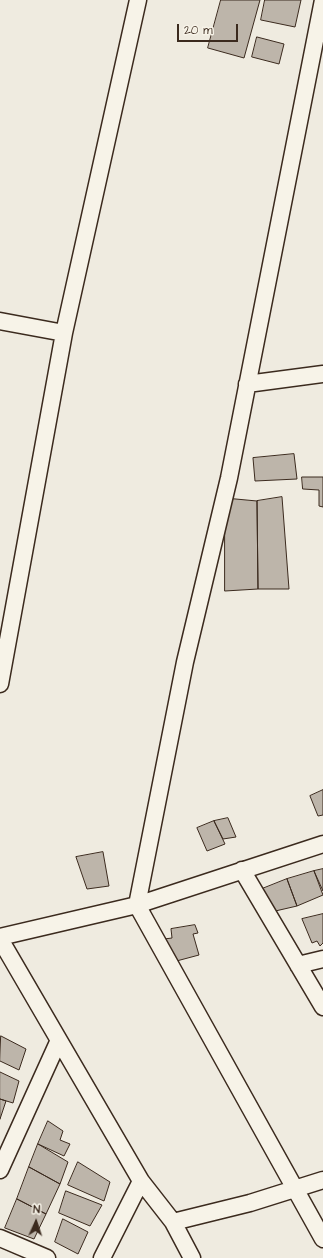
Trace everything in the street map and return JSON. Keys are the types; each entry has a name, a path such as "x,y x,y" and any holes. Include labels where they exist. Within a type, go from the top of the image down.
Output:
{"street":[{"path":"0,684 64,333 138,0"},
{"path":"322,0 229,478 185,662 137,906 323,1239"},
{"path":"0,321 64,333"},
{"path":"247,384 323,374"},
{"path":"192,1258 173,1222 140,1181 0,938 137,906 323,844"},
{"path":"242,870 323,1007"},
{"path":"298,965 323,958"},
{"path":"0,1170 59,1040"},
{"path":"173,1222 250,1202 323,1180"},
{"path":"102,1258 140,1181"},
{"path":"0,1238 47,1258"}],"building":[{"path":"221,0 260,0 244,58 208,48"},
{"path":"265,0 301,0 295,27 261,20"},
{"path":"257,37 284,44 279,64 252,57"},
{"path":"294,454 297,479 255,481 253,458"},
{"path":"302,477 323,477 323,507 319,506 319,490 303,489"},
{"path":"282,497 289,589 258,589 257,501"},
{"path":"225,498 257,501 258,589 225,591"},
{"path":"323,790 323,815 318,816 310,796"},
{"path":"228,818 236,837 223,839 214,821"},
{"path":"214,821 225,844 207,851 197,828"},
{"path":"103,852 109,886 87,889 76,857"},
{"path":"323,869 323,891 314,871"},
{"path":"314,871 323,895 297,906 287,879"},
{"path":"287,879 297,906 271,912 262,889"},
{"path":"323,914 323,943 320,946 317,941 312,943 302,919"},
{"path":"195,925 198,933 193,934 199,955 169,963 164,939 172,938 171,929"},
{"path":"1,1036 26,1049 19,1070 0,1061"},
{"path":"0,1072 19,1081 13,1103 0,1099"},
{"path":"0,1099 6,1101 0,1119"},
{"path":"48,1121 63,1131 60,1140 70,1144 64,1156 38,1144"},
{"path":"38,1144 68,1162 60,1184 29,1167"},
{"path":"78,1162 110,1182 104,1201 68,1185"},
{"path":"29,1167 60,1184 46,1214 17,1199"},
{"path":"66,1191 102,1205 90,1226 59,1213"},
{"path":"17,1199 46,1214 34,1239 5,1228"},
{"path":"63,1219 88,1232 78,1254 55,1242"}]}
